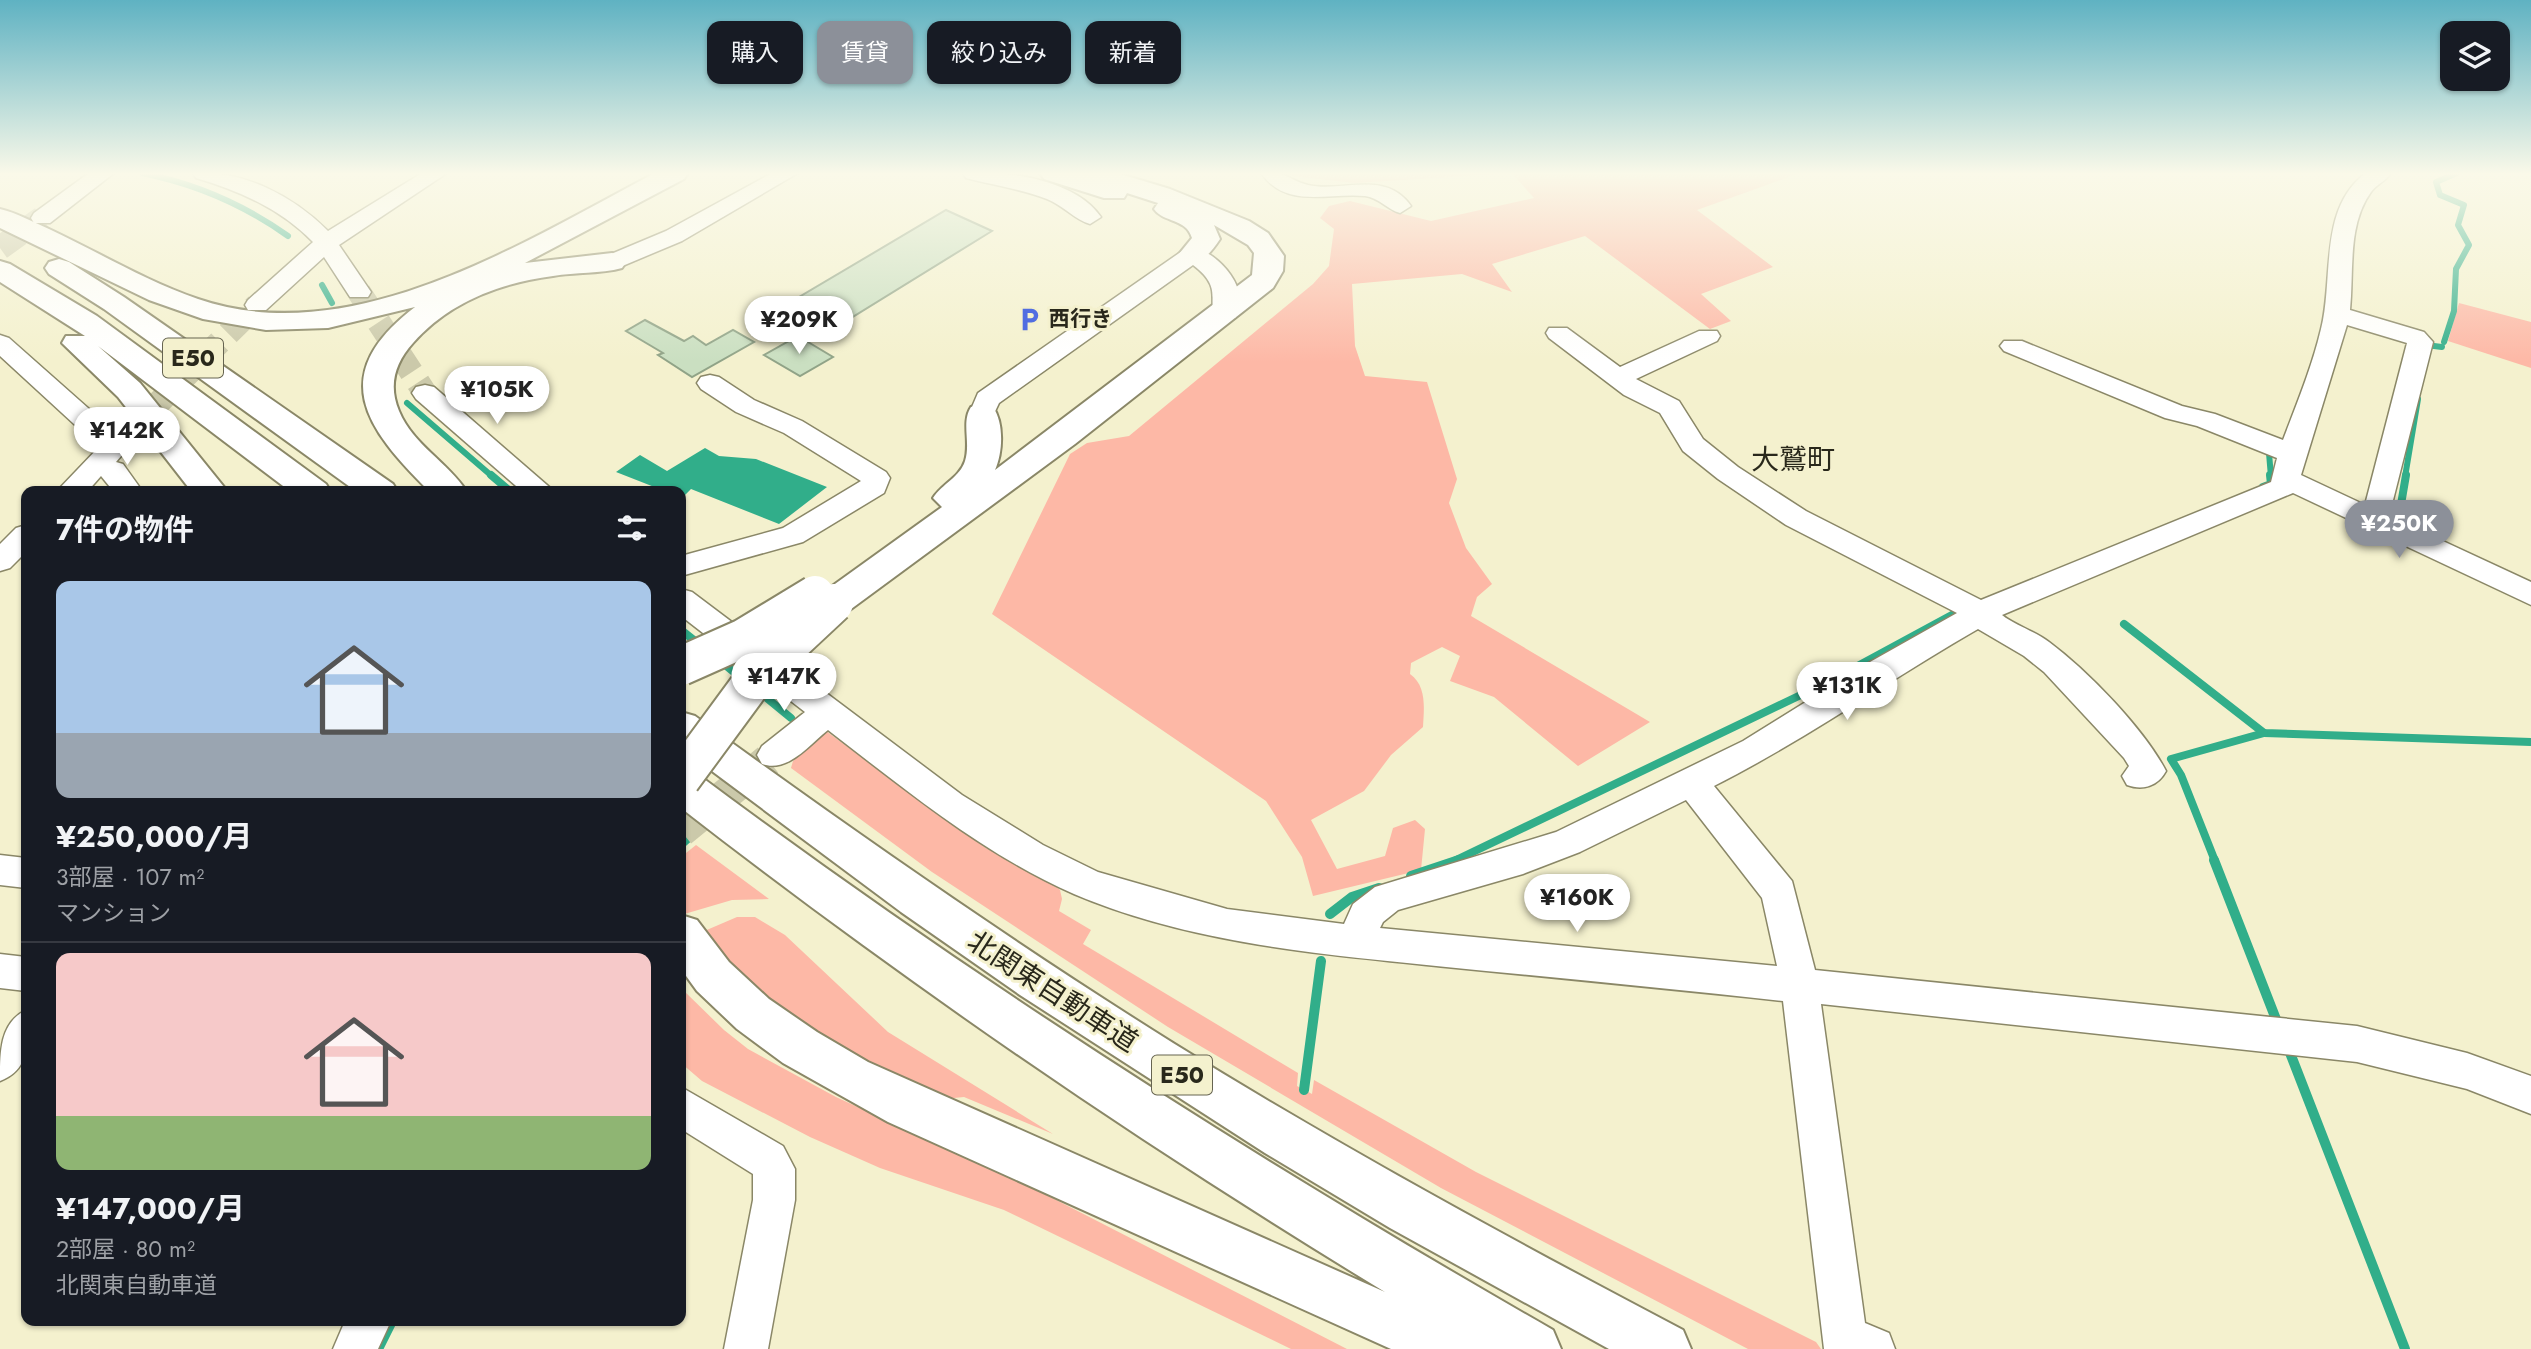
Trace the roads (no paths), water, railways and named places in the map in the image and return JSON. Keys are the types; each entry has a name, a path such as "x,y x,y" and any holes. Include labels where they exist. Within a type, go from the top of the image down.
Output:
{"highway":[{"name":"E50","path":"5,236 114,303 373,486"},
{"path":"40,236 184,304 244,317 312,319 381,308 444,288 548,236"},
{"path":"1193,254 1206,239 1205,236"},
{"path":"686,664 825,599 1052,445 1251,294 1269,271 1271,260 1254,236"},
{"path":"444,486 398,437 387,420 376,383 385,358 400,337 418,321 460,294 526,271 612,262"},
{"name":"E50","path":"0,270 86,322 306,486"},
{"path":"0,277 5,288 27,308 67,335 129,390 206,486"},
{"path":"686,772 759,673 825,599 974,479 983,463 986,448 982,414"},
{"path":"686,710 725,761"},
{"name":"北関東自動車道","path":"686,731 972,938 1169,1067 1434,1226 1664,1349"},
{"name":"北関東自動車道","path":"686,789 1036,1045 1193,1146 1413,1280 1534,1349"},
{"path":"689,947 739,1004 781,1036 839,1072 1188,1233 1454,1349"}],"street":[{"path":"319,236 359,292"},
{"path":"257,305 336,236"},
{"path":"612,262 674,236"},
{"path":"1361,942 1361,922 1370,910 1388,898 1523,859 1568,842 1755,750 1840,695 1980,614 2061,577 2274,493 2290,467 2327,356 2338,314 2340,261 2346,236"},
{"path":"982,414 987,399 1193,254 1208,262 1226,288 1229,300 1226,313"},
{"path":"2338,314 2415,337 2420,342 2377,512 2372,519"},
{"path":"1558,333 1633,389 1670,407 1693,445 1728,473 1796,518 1959,598 2055,664 2147,762 2149,771 2139,776"},
{"path":"1619,377 1708,336"},
{"path":"0,343 120,441 75,486"},
{"path":"2013,346 2174,412 2206,420 2290,467 2372,519 2531,594"},
{"path":"686,565 793,535 874,486 876,478 793,428 745,406 709,383"},
{"path":"425,393 474,438 534,486"},
{"path":"95,466 113,470 125,486"},
{"path":"0,561 21,540"},
{"path":"686,604 827,713 990,832 1087,883 1145,903 1227,925 1361,942 2357,1044 2467,1071 2531,1095"},
{"path":"774,755 827,713"},
{"path":"1692,783 1779,892 1800,985 1855,1345"},
{"path":"0,870 21,872"},
{"path":"0,971 21,973"},
{"path":"0,1063 21,1035"},
{"path":"686,1109 720,1133 769,1160 774,1169 774,1200 746,1349"},
{"path":"355,1349 366,1326"}],"waterway":[{"path":"2444,342 2454,311 2456,269 2469,245 2464,236"},
{"path":"322,285 332,303"},
{"path":"2426,345 2442,347"},
{"path":"2405,477 2418,399"},
{"path":"407,403 493,477"},
{"path":"2269,453 2271,477"},
{"path":"491,475 504,486"},
{"path":"2263,487 2271,484 2270,475"},
{"path":"2398,522 2406,475"},
{"path":"1454,861 1830,681 1963,609"},
{"path":"2124,624 2264,733"},
{"path":"686,634 700,645"},
{"path":"719,660 741,678"},
{"path":"757,690 791,718"},
{"path":"2215,861 2181,775 2171,759 2264,733"},
{"path":"2264,733 2531,742"},
{"path":"686,841 690,837"},
{"path":"1411,876 1459,860"},
{"path":"2214,860 2279,1027"},
{"path":"1330,914 1352,897 1379,888"},
{"path":"1304,1090 1321,961"},
{"path":"2287,1045 2405,1349"},
{"path":"378,1349 390,1326"}],"tunnel":[{"path":"0,248 17,236"},
{"path":"359,292 425,393"},
{"path":"126,435 257,305"},
{"path":"686,827 768,760"}],"place":[{"name":"西行き","path":"1029,319"}],"district":[{"name":"大鷲町","path":"1793,459"}]}
